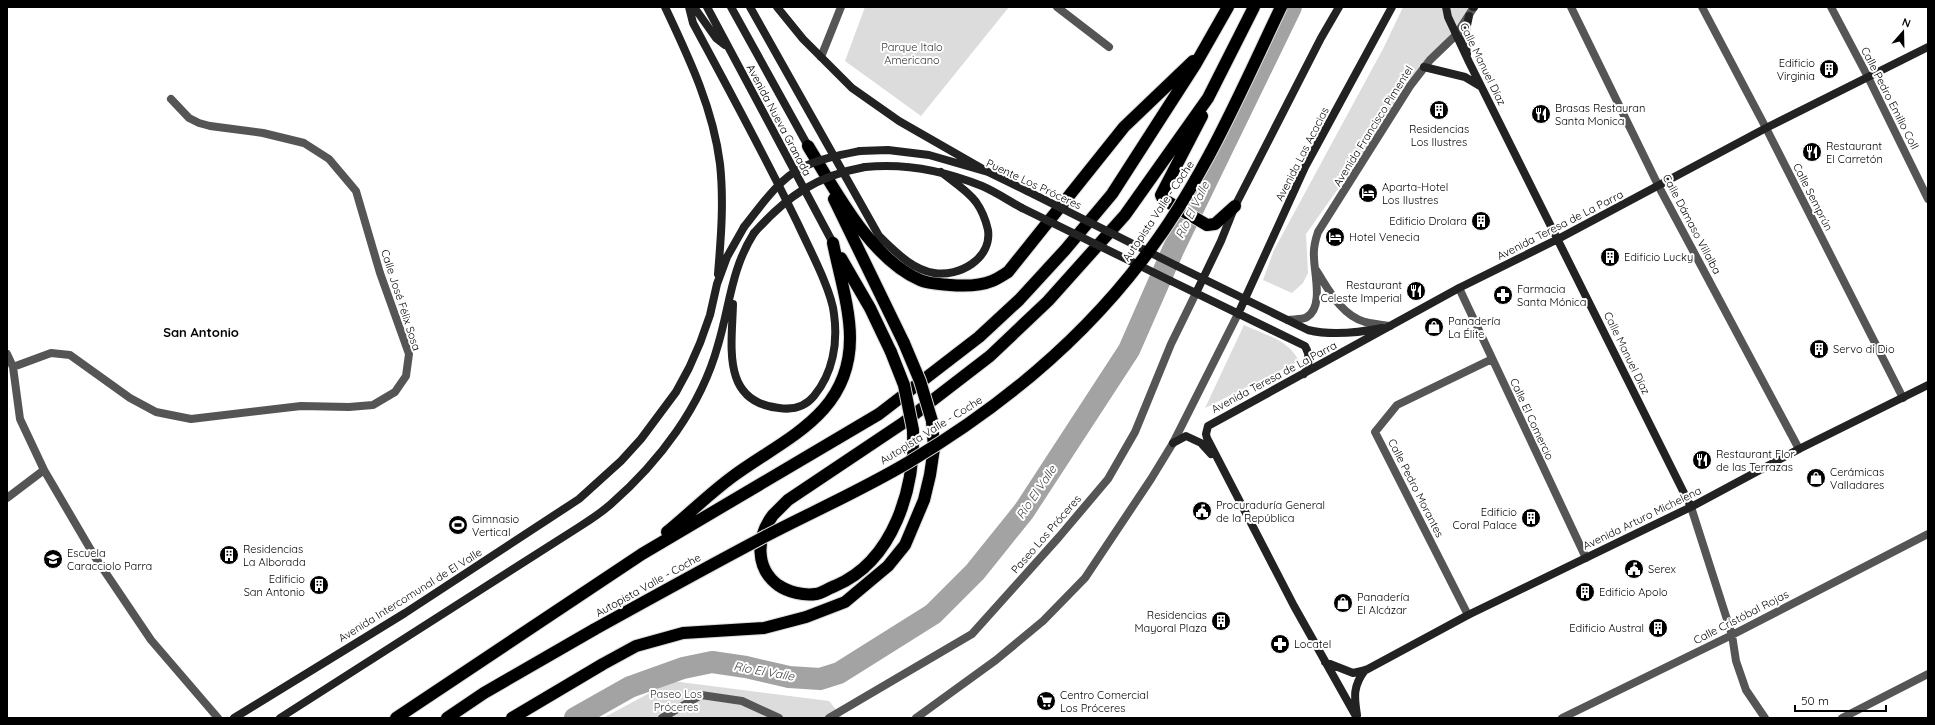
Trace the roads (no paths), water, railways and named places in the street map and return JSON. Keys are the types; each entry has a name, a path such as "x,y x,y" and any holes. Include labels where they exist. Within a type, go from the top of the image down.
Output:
{"highway":[{"path":"396,718 642,554 879,414 978,337 1019,300 1066,250 1112,194 1204,50 1228,7"},
{"path":"1235,206 1215,224 1207,225 1164,198 1161,195 1161,191 1200,122 1208,98 1254,7"},
{"name":"Autopista Valle - Coche","path":"447,718 484,693 595,629 723,559 907,463 983,414 1056,354 1083,329 1116,293 1144,258 1170,221 1200,172 1281,7"},
{"path":"808,146 838,194 868,237 880,252 893,264 921,281 937,284 955,286 992,281 1008,272 1124,127 1204,50"},
{"path":"833,243 848,272 870,308 891,352 904,385 913,430 914,452 907,491 900,513 888,540 863,569 846,581 816,594 799,594 782,588 770,579 762,567 761,546 773,516 788,500 903,423 990,356 1020,329 1048,301 1125,215 1208,98"},
{"path":"512,718 636,646 683,633 764,628 806,617 845,602 888,566 906,545 924,500 930,475 934,448 932,421 920,381 904,343 808,146"},
{"path":"642,554 731,478 816,419 833,398 845,375 850,339 849,315 833,243"}],"main road":[{"path":"665,7 701,86 715,137 720,164 722,198 717,284"},
{"path":"689,7 693,23 760,147 806,241 826,288 834,313 835,342 830,368 824,384 810,401 791,410 771,407 753,400 739,386 732,368 731,339 734,278"},
{"path":"694,7 716,38 728,49"},
{"name":"Avenida Nueva Granada","path":"707,7 728,49 833,243"},
{"name":"Avenida Nueva Granada","path":"731,7 808,146"},
{"path":"750,7 879,236 902,258 918,268 934,273 954,272 968,267 979,258 985,245 988,231 983,216 975,201 941,172"},
{"path":"778,7 803,39 852,88 887,113 988,172"},
{"path":"1196,293 1202,277 1221,241 1235,206 1321,38 1340,7"},
{"name":"Avenida Las Acacias","path":"1238,314 1305,167 1392,7"},
{"name":"Calle Manuel Díaz","path":"1446,7 1456,35 1480,86 1691,507"},
{"path":"1469,16 1465,35 1469,62"},
{"name":"Avenida Teresa de La Parra","path":"1219,463 1207,438 1206,430 1212,423 1459,288 1558,239 1766,128 1928,47"},
{"path":"1424,67 1465,77 1480,86"},
{"name":"Puente Los Próceres","path":"717,284 727,257 744,227 770,194 787,178 800,169 825,159 860,151 907,151 929,155 988,172 1308,330 1322,334 1362,332 1390,326"},
{"path":"280,718 579,527 610,506 625,492 663,451 699,396 714,361 726,317 734,278 742,253 754,233 771,215 807,187 833,174 865,167 897,166 941,172 982,186 1022,208 1305,346 1309,353 1309,360 1304,374"},
{"name":"Avenida Intercomunal de El Valle","path":"234,718 405,612 579,499 598,483 641,439 676,392 700,343 710,315 717,284"},
{"name":"Avenida Arturo Michelena","path":"1325,662 1353,673 1366,670 1468,614 1691,507 1798,449 1928,385"},
{"path":"1173,443 1182,437 1186,436 1192,438 1201,443 1219,463 1325,662 1357,718"},
{"path":"1357,718 1355,691 1358,680 1366,670"}],"street":[{"path":"820,57 842,7"},
{"path":"1057,7 1109,47"},
{"name":"Avenida Francisco Pimentel","path":"1288,320 1306,317 1311,313 1316,298 1314,245 1318,232 1424,67 1456,35 1474,7"},
{"name":"Calle Dámaso Villalba","path":"1571,7 1659,186 1798,449"},
{"name":"Calle Semprún","path":"1702,7 1766,128 1903,398"},
{"name":"Calle Pedro Emilio Coll","path":"1831,7 1868,77 1928,199"},
{"name":"Calle José Félix Sosa","path":"13,367 51,353 70,355 130,398 156,412 191,419 301,406 349,407 373,405 395,392 406,376 409,354 380,273 356,190 352,185 329,159 304,143 263,133 210,126 199,123 188,118 171,99"},
{"path":"1315,268 1336,300 1354,317 1366,322 1390,326"},
{"name":"Calle El Comercio","path":"1459,288 1586,558"},
{"name":"Paseo Los Próceres","path":"829,718 972,634 1059,537 1108,479 1135,432 1171,344 1196,293"},
{"path":"916,718 996,660 1038,626 1085,578 1151,479 1173,443 1238,314"},
{"path":"7,354 13,367 20,419 44,470 95,556 151,640 218,718"},
{"name":"Calle Pedro Morantes","path":"1468,614 1375,432 1397,405 1492,359"},
{"path":"7,498 44,470"},
{"name":"Calle Manuel Díaz","path":"1691,507 1732,635 1736,661 1746,690 1765,718"},
{"name":"Calle Cristóbal Rojas","path":"1562,718 1732,635 1928,534"},
{"path":"1842,718 1928,674"},
{"path":"662,718 701,695 742,701 779,718"}],"waterway":[{"name":"Río El Valle","path":"575,718 630,687 683,668 712,662 746,667 789,677 820,679 839,673 933,614 975,572 1024,511 1129,350 1173,250 1291,7"}],"place":[{"name":"Edificio Virginia","path":"1829,69"},
{"name":"Residencias Los Ilustres","path":"1439,110"},
{"name":"Brasas Restauran Santa Monica","path":"1541,114"},
{"name":"Restaurant El Carretón","path":"1812,152"},
{"name":"Aparta-Hotel Los Ilustres","path":"1368,193"},
{"name":"Edificio Drolara","path":"1481,221"},
{"name":"Hotel Venecia","path":"1335,237"},
{"name":"Edificio Lucky","path":"1610,257"},
{"name":"Restaurant Celeste Imperial","path":"1416,291"},
{"name":"Farmacia Santa Mónica","path":"1503,295"},
{"name":"Panadería La Élite","path":"1434,327"},
{"name":"Servo di Dio","path":"1819,349"},
{"name":"Restaurant Flor de las Terrazas","path":"1702,460"},
{"name":"Cerámicas Valladares","path":"1816,478"},
{"name":"Procuraduría General de la República","path":"1202,511"},
{"name":"Edificio Coral Palace","path":"1531,518"},
{"name":"Gimnasio Vertical","path":"458,525"},
{"name":"Residencias La Alborada","path":"229,555"},
{"name":"Escuela Caracciolo Parra","path":"53,559"},
{"name":"Serex","path":"1634,569"},
{"name":"Edificio San Antonio","path":"319,585"},
{"name":"Edificio Apolo","path":"1585,592"},
{"name":"Panadería El Alcázar","path":"1343,603"},
{"name":"Residencias Mayoral Plaza","path":"1221,621"},
{"name":"Edificio Austral","path":"1658,628"},
{"name":"Locatel","path":"1280,644"},
{"name":"Centro Comercial Los Próceres","path":"1046,701"}],"district":[{"name":"San Antonio","path":"201,332"}],"park label":[{"name":"Parque Italo Americano","path":"912,53"}]}
